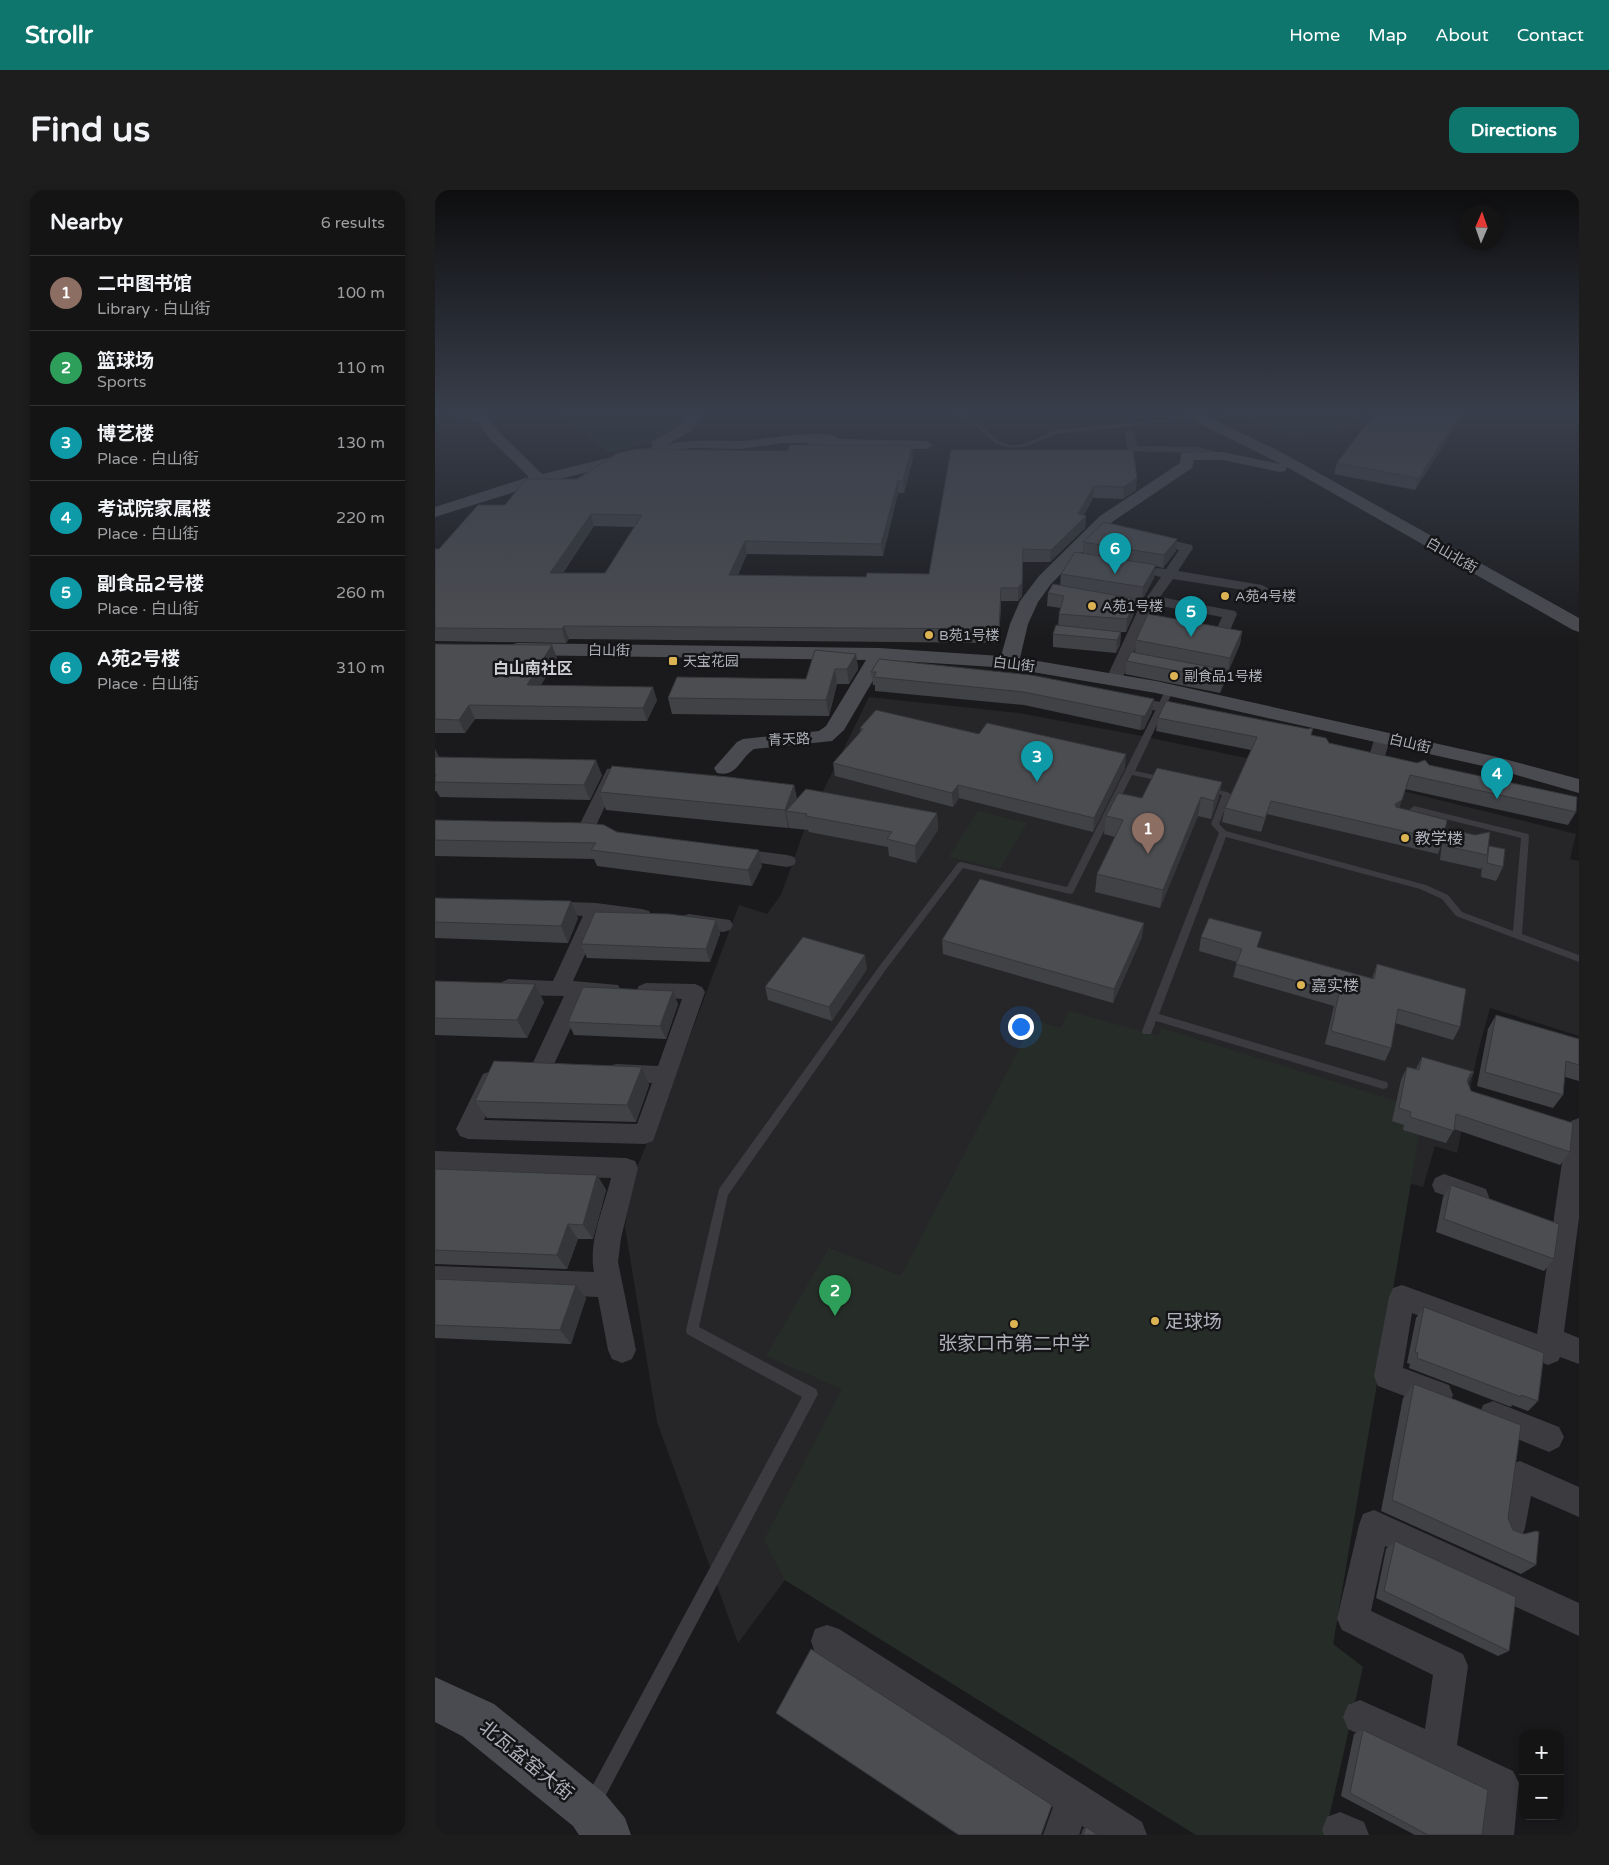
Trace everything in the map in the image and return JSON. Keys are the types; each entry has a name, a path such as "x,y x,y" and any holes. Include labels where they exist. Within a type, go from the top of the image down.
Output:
{"street":[{"path":"435,512 508,489"},
{"path":"1009,662 1019,624 1029,601 1045,580 1106,519 1152,489"},
{"name":"白山北街","path":"1336,489 1579,626"},
{"path":"1110,688 1123,658 1126,639 1187,548 1135,536"},
{"path":"1139,569 1262,589"},
{"path":"1129,604 1149,604 1230,614 1228,636 1203,632"},
{"path":"1139,620 1158,624"},
{"name":"白山街","path":"494,649 882,661 1009,662 1110,688 1383,737 1497,763 1574,790"},
{"path":"1123,658 1142,661"},
{"path":"882,661 924,671"},
{"name":"青天路","path":"721,774 744,746 750,743 815,738 834,730 882,661"},
{"path":"1165,698 1209,717"},
{"path":"1375,762 1383,737"},
{"path":"1357,758 1393,766"},
{"path":"586,830 613,773 613,766 595,766"},
{"path":"613,773 633,776"},
{"path":"548,830 607,831"},
{"path":"710,851 787,861"},
{"path":"529,908 596,910 723,925"},
{"path":"493,986 569,988 695,992 645,1134 468,1128 497,1067 533,1069 569,988 596,910"},
{"path":"599,1072 666,1075"},
{"path":"1549,1437 1388,1376 1402,1297 1548,1352 1573,1127"},
{"path":"435,1160 626,1168 608,1238 605,1262 622,1350"},
{"path":"1445,1185 1500,1205"},
{"path":"435,1278 609,1285"},
{"path":"1550,1340 1579,1351"},
{"path":"1510,1528 1520,1476 1579,1502"},
{"path":"1439,1753 1451,1666 1353,1619 1374,1525 1579,1620"},
{"path":"827,1641 1129,1835"},
{"name":"北瓦盆窑大街","path":"435,1699 478,1720 598,1822"},
{"path":"1360,1717 1501,1783 1496,1835"},
{"path":"1061,1835 1074,1799"}],"lane":[{"path":"598,1822 811,1394 692,1330 723,1194 884,966 961,865 1069,891 1130,772 1165,698"},
{"path":"1130,772 1179,783"},
{"path":"1198,787 1227,794 1215,824 1223,833 1423,887 1445,897 1459,914 1579,959"},
{"path":"1403,820 1411,821 1414,809 1525,836 1517,936"},
{"path":"1147,1031 1223,833"},
{"path":"1153,1016 1383,1085"}],"shaded area":[{"name":"张家口市第二中学","path":"869,697 1019,713 1142,736 1411,793 1576,834 1570,859 1579,861 1579,1036 1490,1008 1477,1056 1457,1153 1435,1146 1423,1187 1409,1183 1333,1644 1363,1667 1196,1835 785,1580 738,1643 657,1422 625,1227 631,1182 683,1055 739,905 767,914 781,895 805,828"},
{"path":"978,811 1027,823 1000,869 949,857"},
{"path":"1069,1011 1158,1036 1161,1028 1396,1101 1393,1121 1404,1125 1404,1130 1419,1135 1333,1644 1363,1667 1325,1835 1196,1835 785,1580 764,1540 842,1389 766,1356 829,1248 901,1276 1034,1020 1061,1028"}],"building":[{"path":"518,489 896,489 881,544 745,541 729,575 866,577 867,573 929,574 944,489 1092,489 1078,514 1086,516 1051,550 1023,549 1022,583 1018,588 1001,588 999,629 564,626 562,629 435,628 435,549 439,549 478,505 505,505","holes":["591,514 642,515 605,573 550,573"]},
{"path":"1104,522 1177,539 1164,555 1083,542"},
{"path":"1075,552 1156,565 1143,587 1061,574"},
{"path":"1053,584 1136,599 1127,619 1059,614 1064,596 1048,593"},
{"path":"1148,614 1242,631 1230,658 1136,640"},
{"path":"1056,625 1121,632 1117,640 1053,634"},
{"path":"435,644 552,645 527,685 653,687 643,708 469,705 459,720 435,719"},
{"path":"815,650 856,654 847,669 835,669 826,700 668,698 677,677 806,679"},
{"path":"1131,652 1227,670 1223,680 1127,661"},
{"path":"879,659 1031,675 1154,699 1145,716 1142,716 1024,692 874,677 876,672 871,672"},
{"path":"1166,701 1308,729 1313,728 1311,735 1326,738 1329,743 1417,763 1425,760 1429,765 1577,797 1576,812 1410,775 1402,800 1395,804 1396,807 1447,820 1443,840 1271,801 1265,818 1225,808 1257,737 1158,718"},
{"path":"876,710 979,734 987,723 1126,754 1094,818 958,785 952,793 833,763 863,729 860,728"},
{"path":"435,757 596,760 584,785 435,782"},
{"path":"612,766 794,785 785,810 600,792"},
{"path":"1157,768 1222,782 1214,801 1201,797 1163,890 1097,874 1123,820 1106,816 1118,793 1142,798"},
{"path":"806,789 937,813 915,846 887,839 892,832 786,811"},
{"path":"435,820 588,823 604,825 617,832 759,850 748,870 591,850 596,843 435,840"},
{"path":"1448,829 1475,835 1490,832 1487,855 1445,846"},
{"path":"1489,846 1505,849 1503,867 1487,863"},
{"path":"980,879 1144,923 1114,989 942,940"},
{"path":"435,898 571,901 561,926 435,922"},
{"path":"595,912 669,914 716,920 706,949 581,944"},
{"path":"1209,918 1262,932 1257,947 1374,979 1377,964 1466,989 1460,1027 1398,1009 1391,1048 1331,1031 1339,993 1236,964 1242,949 1201,937"},
{"path":"803,937 865,955 829,1007 765,987"},
{"path":"435,981 535,984 517,1020 435,1018"},
{"path":"583,987 673,991 660,1026 568,1022"},
{"path":"1496,1015 1579,1039 1579,1065 1566,1061 1563,1095 1485,1072"},
{"path":"1422,1057 1474,1072 1470,1074 1467,1081 1471,1091 1573,1123 1570,1152 1456,1114 1454,1131 1410,1117 1411,1112 1399,1108 1407,1067 1419,1070"},
{"path":"494,1061 642,1067 627,1105 475,1101"},
{"path":"435,1169 597,1175 583,1225 568,1224 557,1255 435,1250"},
{"path":"1451,1185 1559,1224 1554,1259 1444,1219"},
{"path":"435,1279 576,1285 560,1330 435,1325"},
{"path":"1424,1307 1544,1353 1538,1401 1521,1395 1521,1397 1417,1358 1418,1353 1415,1352"},
{"path":"1414,1384 1521,1425 1508,1518 1513,1530 1524,1534 1539,1532 1536,1565 1392,1500"},
{"path":"1395,1541 1516,1597 1509,1651 1384,1591"},
{"path":"811,1649 1052,1805 1041,1835 959,1835 776,1713"},
{"path":"1363,1730 1488,1790 1482,1835 1428,1835 1350,1793"},
{"path":"1086,1827 1098,1835 1083,1835"}],"place":[{"name":"A苑2号楼","path":"1115,574"},
{"name":"A苑4号楼","path":"1225,596"},
{"name":"A苑1号楼","path":"1092,606"},
{"name":"B苑1号楼","path":"929,635"},
{"name":"副食品2号楼","path":"1191,637"},
{"name":"天宝花园","path":"673,661"},
{"name":"副食品1号楼","path":"1174,676"},
{"name":"博艺楼","path":"1037,782"},
{"name":"考试院家属楼","path":"1497,799"},
{"name":"教学楼","path":"1405,838"},
{"name":"二中图书馆","path":"1148,854"},
{"name":"嘉实楼","path":"1301,985"},
{"name":"篮球场","path":"835,1316"},
{"name":"足球场","path":"1155,1321"},
{"name":"张家口市第二中学","path":"1014,1324"}],"district":[{"name":"白山南社区","path":"533,668"}]}
